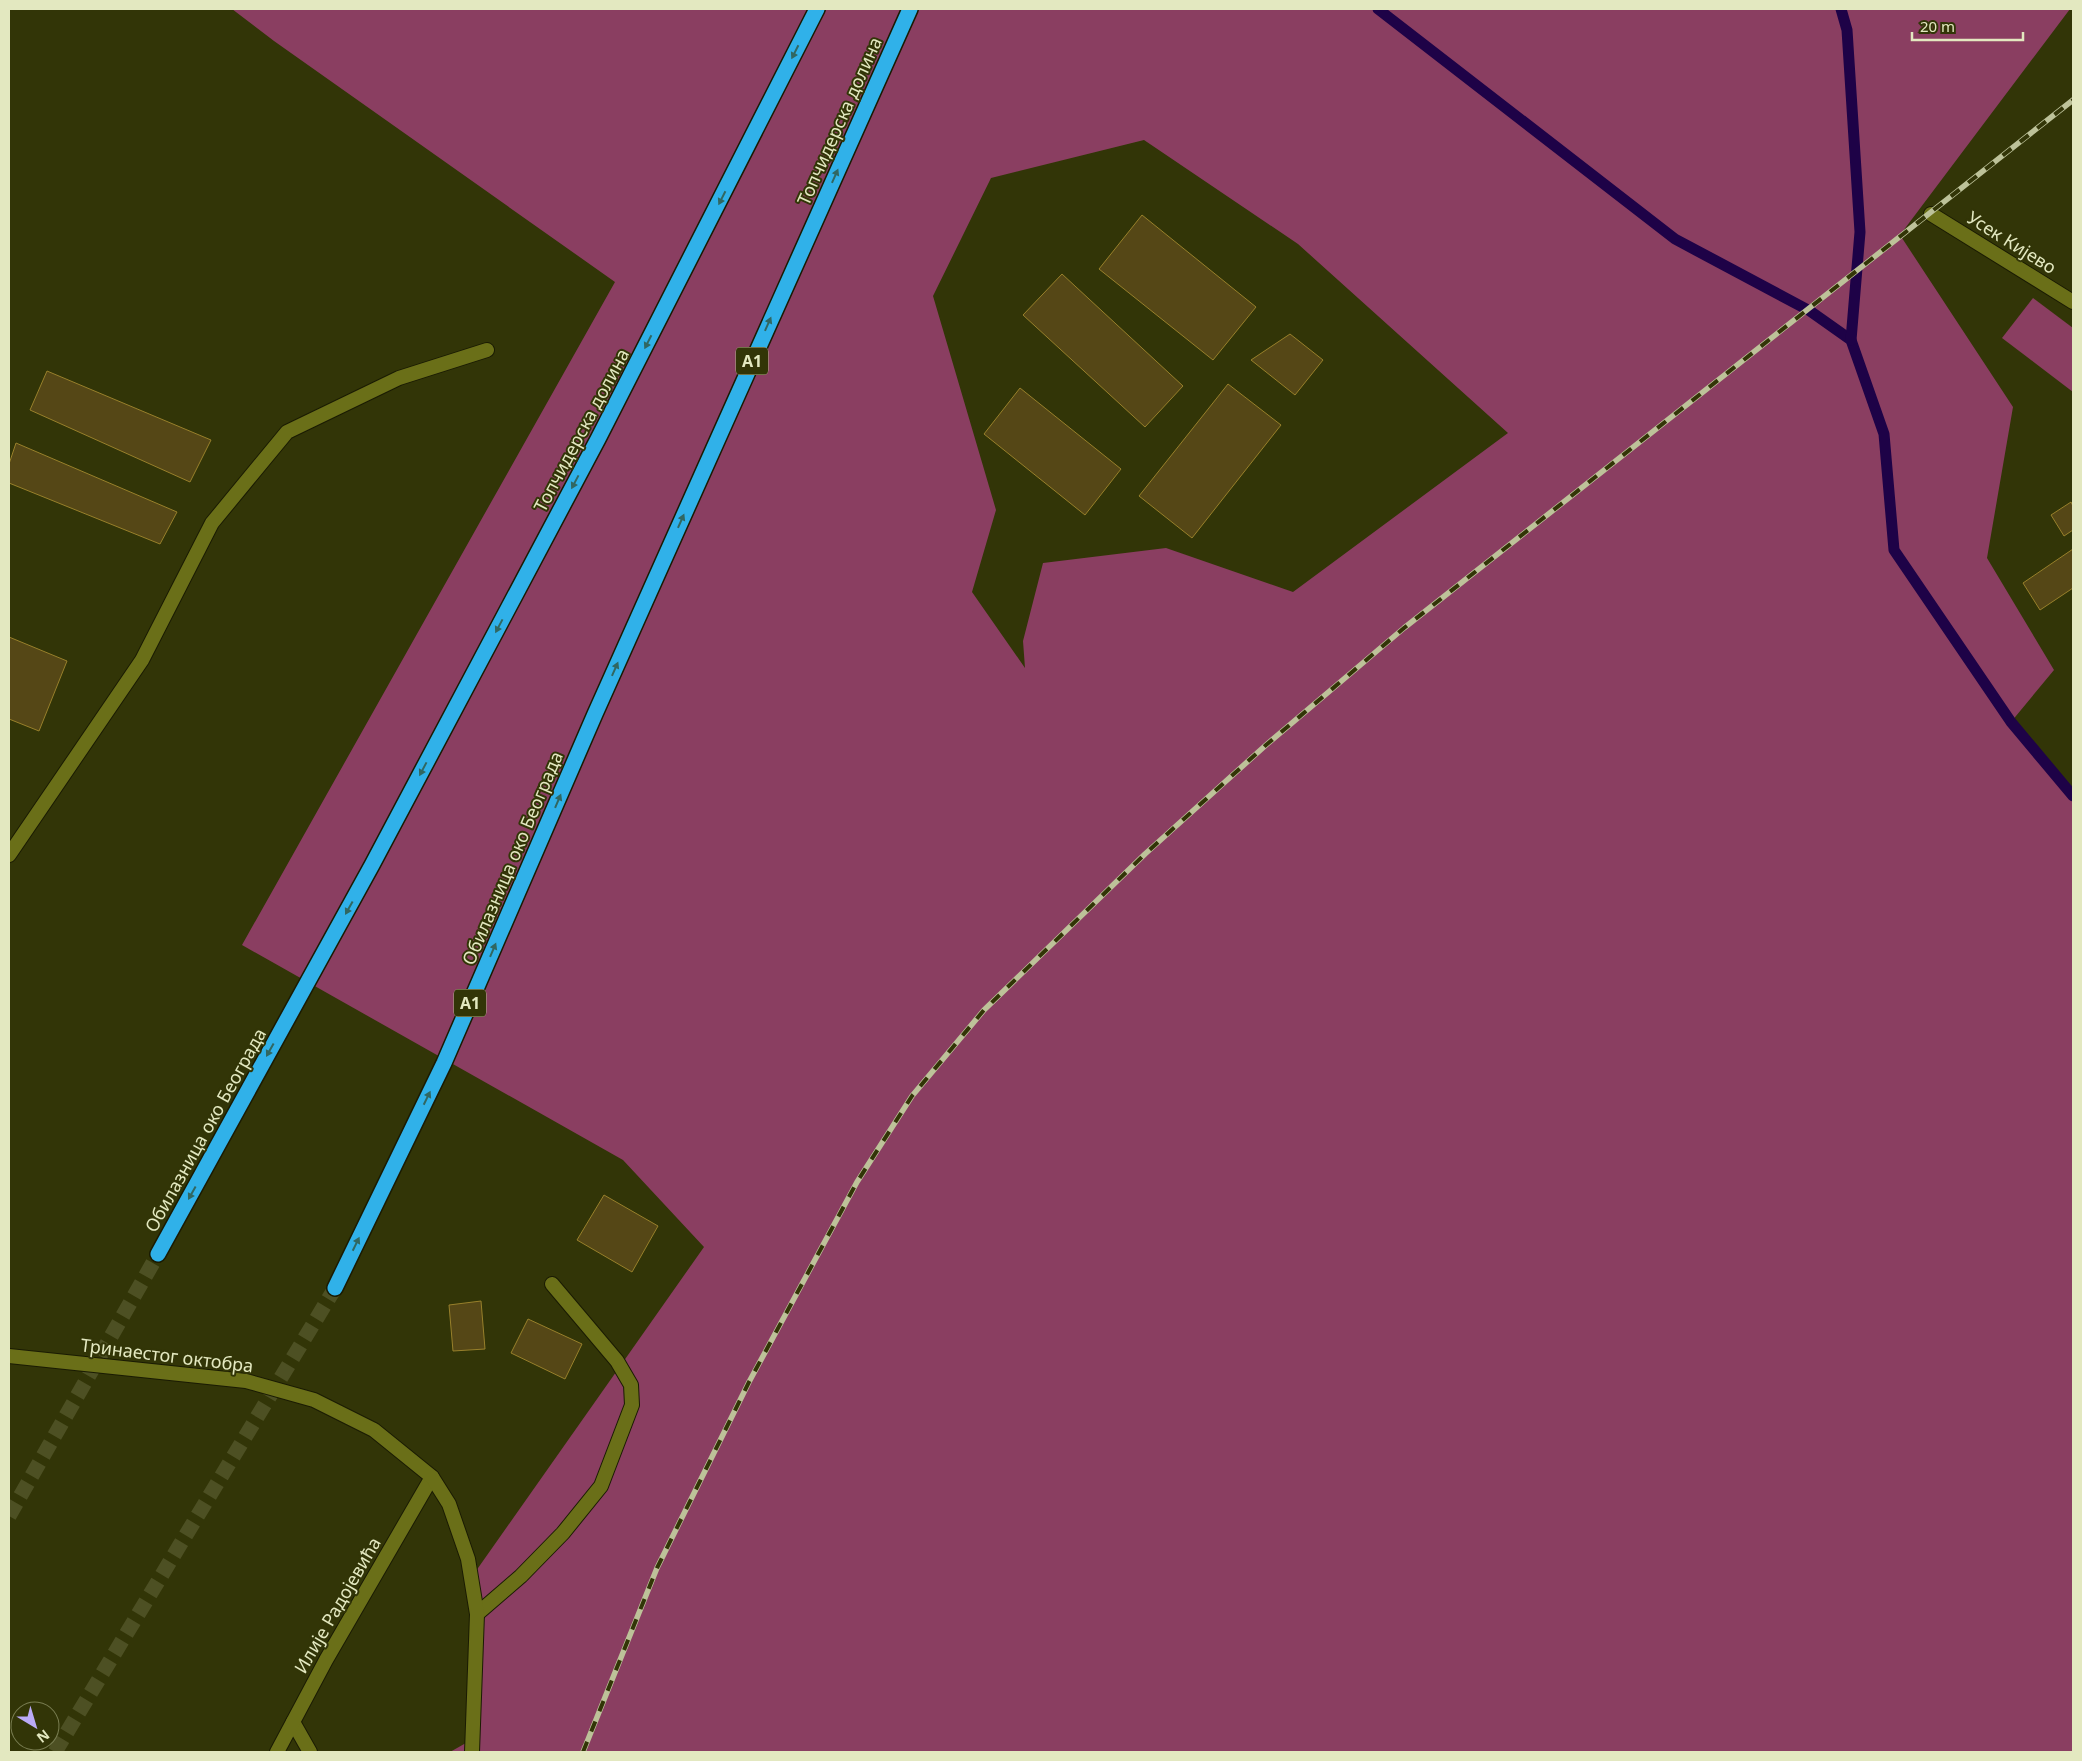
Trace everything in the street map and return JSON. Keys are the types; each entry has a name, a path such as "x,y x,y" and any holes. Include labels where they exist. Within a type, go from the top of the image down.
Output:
{"highway":[{"name":"Топчидерска долина","path":"372,865 598,439 817,9"},
{"name":"Топчидерска долина","path":"595,714 910,9"},
{"name":"Обилазница око Београда","path":"335,1288 444,1063 595,714"},
{"name":"Обилазница око Београда","path":"158,1254 372,865"}],"street":[{"name":"Усек Кијево","path":"1931,214 2073,302"},
{"path":"9,855 142,660 212,522 288,432 399,378 487,350"},
{"path":"477,1614 521,1576 556,1540 601,1486 632,1405 631,1385 617,1361 552,1284"},
{"name":"Тринаестог октобра","path":"9,1356 246,1381 314,1400 374,1430 432,1477 449,1504 468,1558 477,1614 472,1752"},
{"name":"Илије Радојевића","path":"277,1752 326,1660 432,1477"},
{"path":"293,1722 310,1752"}],"shaded area":[{"path":"232,9 2070,9 1900,235 2013,407 1987,558 2054,670 2011,722 2073,796 2073,1752 450,1752 473,1739 471,1578 704,1247 623,1160 242,945 615,282 274,41","holes":["1144,140 1298,244 1508,433 1293,592 1166,548 1043,563 1023,641 1025,668 972,592 996,510 933,296 991,178"]},
{"path":"2033,298 2073,328 2073,392 2002,338"}],"building":[{"path":"1142,215 1256,307 1213,360 1099,269"},
{"path":"1062,274 1183,386 1145,427 1023,315"},
{"path":"1290,334 1323,360 1295,395 1251,360"},
{"path":"47,371 211,440 190,482 30,410"},
{"path":"1228,384 1281,425 1192,538 1139,496"},
{"path":"1020,388 1121,469 1085,515 984,434"},
{"path":"16,443 177,512 160,544 9,483 9,464"},
{"path":"2071,502 2073,506 2073,530 2064,536 2051,515"},
{"path":"2073,549 2073,588 2040,610 2023,583"},
{"path":"9,637 67,661 39,731 9,719"},
{"path":"604,1195 658,1226 632,1272 577,1240"},
{"path":"481,1301 485,1349 453,1351 449,1305"},
{"path":"528,1319 582,1344 565,1379 511,1353"}],"waterway":[{"path":"1378,9 1675,239 1810,311 1851,340 1884,434 1894,550 2011,722 2073,796"},
{"path":"1841,9 1847,30 1860,232 1851,340"}],"tunnel":[{"path":"9,1516 158,1254"},
{"path":"55,1752 335,1288"}],"railway":[{"path":"583,1752 657,1568 749,1382 857,1182 912,1096 984,1010 1145,854 1266,745 1404,628 2073,100"}]}
